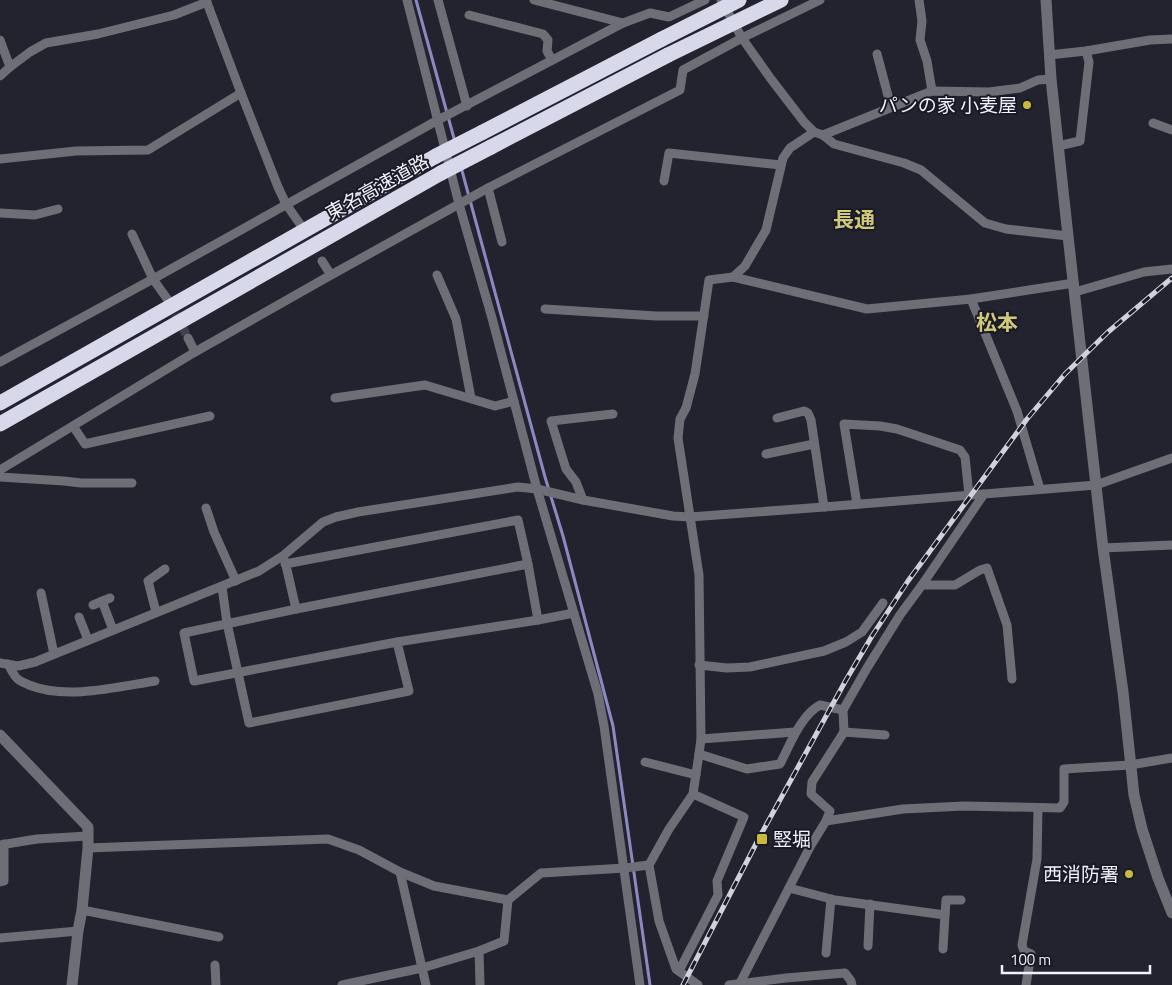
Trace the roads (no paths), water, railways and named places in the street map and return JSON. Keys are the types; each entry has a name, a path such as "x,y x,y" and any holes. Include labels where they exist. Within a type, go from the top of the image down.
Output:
{"highway":[{"name":"東名高速道路","path":"0,403 436,156 739,0"},
{"name":"東名高速道路","path":"0,424 441,173 668,55 781,0"}],"street":[{"path":"407,0 460,204 538,489 598,694 640,985"},
{"path":"438,0 467,106"},
{"path":"534,0 623,23"},
{"path":"0,362 438,120 623,23 650,13 669,17 705,0"},
{"path":"721,0 742,38 804,122 818,134 834,144 904,163 921,170 985,223 1006,229 1068,236"},
{"path":"0,470 195,352 332,275 488,188 680,90 683,70 742,38 820,0"},
{"path":"919,0 922,21 920,40 927,61 932,91"},
{"path":"1046,0 1049,55 1058,146 1103,548 1123,692 1134,795 1142,829 1172,913"},
{"path":"0,76 30,52 46,43 98,34 174,15 207,1 278,187 286,204 300,224"},
{"path":"470,15 543,34 548,40 547,51 552,60"},
{"path":"1049,55 1150,40 1172,39"},
{"path":"0,40 10,67"},
{"path":"1058,146 1080,141 1090,62 1086,51"},
{"path":"877,54 891,108"},
{"path":"732,277 745,266 766,230 783,158 790,148 818,134 932,91 988,92 1020,88 1038,80 1051,79"},
{"path":"0,158 76,151 148,150 241,94"},
{"path":"1153,123 1172,130"},
{"path":"664,181 669,153 781,165"},
{"path":"488,188 502,242"},
{"path":"0,213 35,215 58,209"},
{"path":"132,234 153,278 168,300"},
{"path":"322,261 332,275"},
{"path":"698,985 676,969 658,921 649,865 669,829 693,794 700,754 699,575 678,438 680,419 686,408 695,374 709,280 732,277 867,309 1074,288 1144,272 1172,269"},
{"path":"437,275 456,319 470,398"},
{"path":"971,299 1017,411 1040,489"},
{"path":"545,308 656,316 704,316"},
{"path":"188,338 195,352"},
{"path":"335,398 425,385 495,406 514,401"},
{"path":"777,418 804,411 808,413 811,420 824,507"},
{"path":"583,500 576,482 566,469 551,421 613,414"},
{"path":"73,426 85,444 210,416"},
{"path":"857,504 844,424 897,428 960,450 965,457 969,495"},
{"path":"766,454 814,444"},
{"path":"284,560 323,522 336,517 518,487 538,489 583,500 673,516 690,517 1096,485 1172,458"},
{"path":"0,477 64,480 81,483 132,483"},
{"path":"740,983 830,811 811,794 812,782 844,732 843,710 900,615 984,494"},
{"path":"206,508 214,532 236,581"},
{"path":"4,664 18,666 36,662 284,560 518,520 538,620"},
{"path":"1103,548 1172,545"},
{"path":"284,560 296,609"},
{"path":"528,564 296,609 184,633 194,681 397,642 574,613"},
{"path":"922,585 955,585 980,570 988,568 1007,625 1012,679"},
{"path":"156,612 148,581 166,569"},
{"path":"222,587 227,623 249,722 409,691 397,642"},
{"path":"41,593 54,654"},
{"path":"102,602 112,630"},
{"path":"699,665 727,668 750,667 824,651 846,642 862,632 883,603"},
{"path":"78,617 88,640"},
{"path":"4,664 18,680 35,687 55,690 78,692 101,690 155,681"},
{"path":"700,754 747,769 780,764 795,732 812,709 820,705 843,710"},
{"path":"701,739 795,732"},
{"path":"844,732 885,735"},
{"path":"0,735 88,827 88,848 82,910 72,985"},
{"path":"826,821 903,809 964,806 1060,808 1064,802 1064,769 1130,765 1172,758"},
{"path":"645,762 696,776"},
{"path":"679,971 718,895 717,881 744,817 693,794"},
{"path":"1026,985 1031,954 1024,951 1022,945 1037,859 1038,808"},
{"path":"0,882 4,881 2,845 37,839 88,836"},
{"path":"88,848 328,839 359,850 400,872 434,886 508,900"},
{"path":"342,985 422,968 504,942 508,900 541,874 649,865"},
{"path":"400,872 426,985"},
{"path":"789,888 831,899 945,915"},
{"path":"826,953 831,899"},
{"path":"943,949 946,900 961,900"},
{"path":"868,946 870,904"},
{"path":"82,910 219,937"},
{"path":"0,938 78,931"},
{"path":"479,951 480,985"},
{"path":"215,965 216,985"},
{"path":"729,985 845,973 852,981 852,985"}],"waterway":[{"path":"416,0 455,142"},
{"path":"461,167 545,477 563,536 613,726 650,985"}],"tunnel":[{"path":"170,302 188,338"}],"railway":[{"path":"683,985 759,838 846,680 908,581 1027,419 1065,374 1108,332 1172,278"}],"place":[{"name":"パンの家 小麦屋","path":"1027,105"},
{"name":"竪堀","path":"762,839"},
{"name":"西消防署","path":"1129,874"}],"district":[{"name":"長通","path":"854,220"},
{"name":"松本","path":"997,323"}]}
